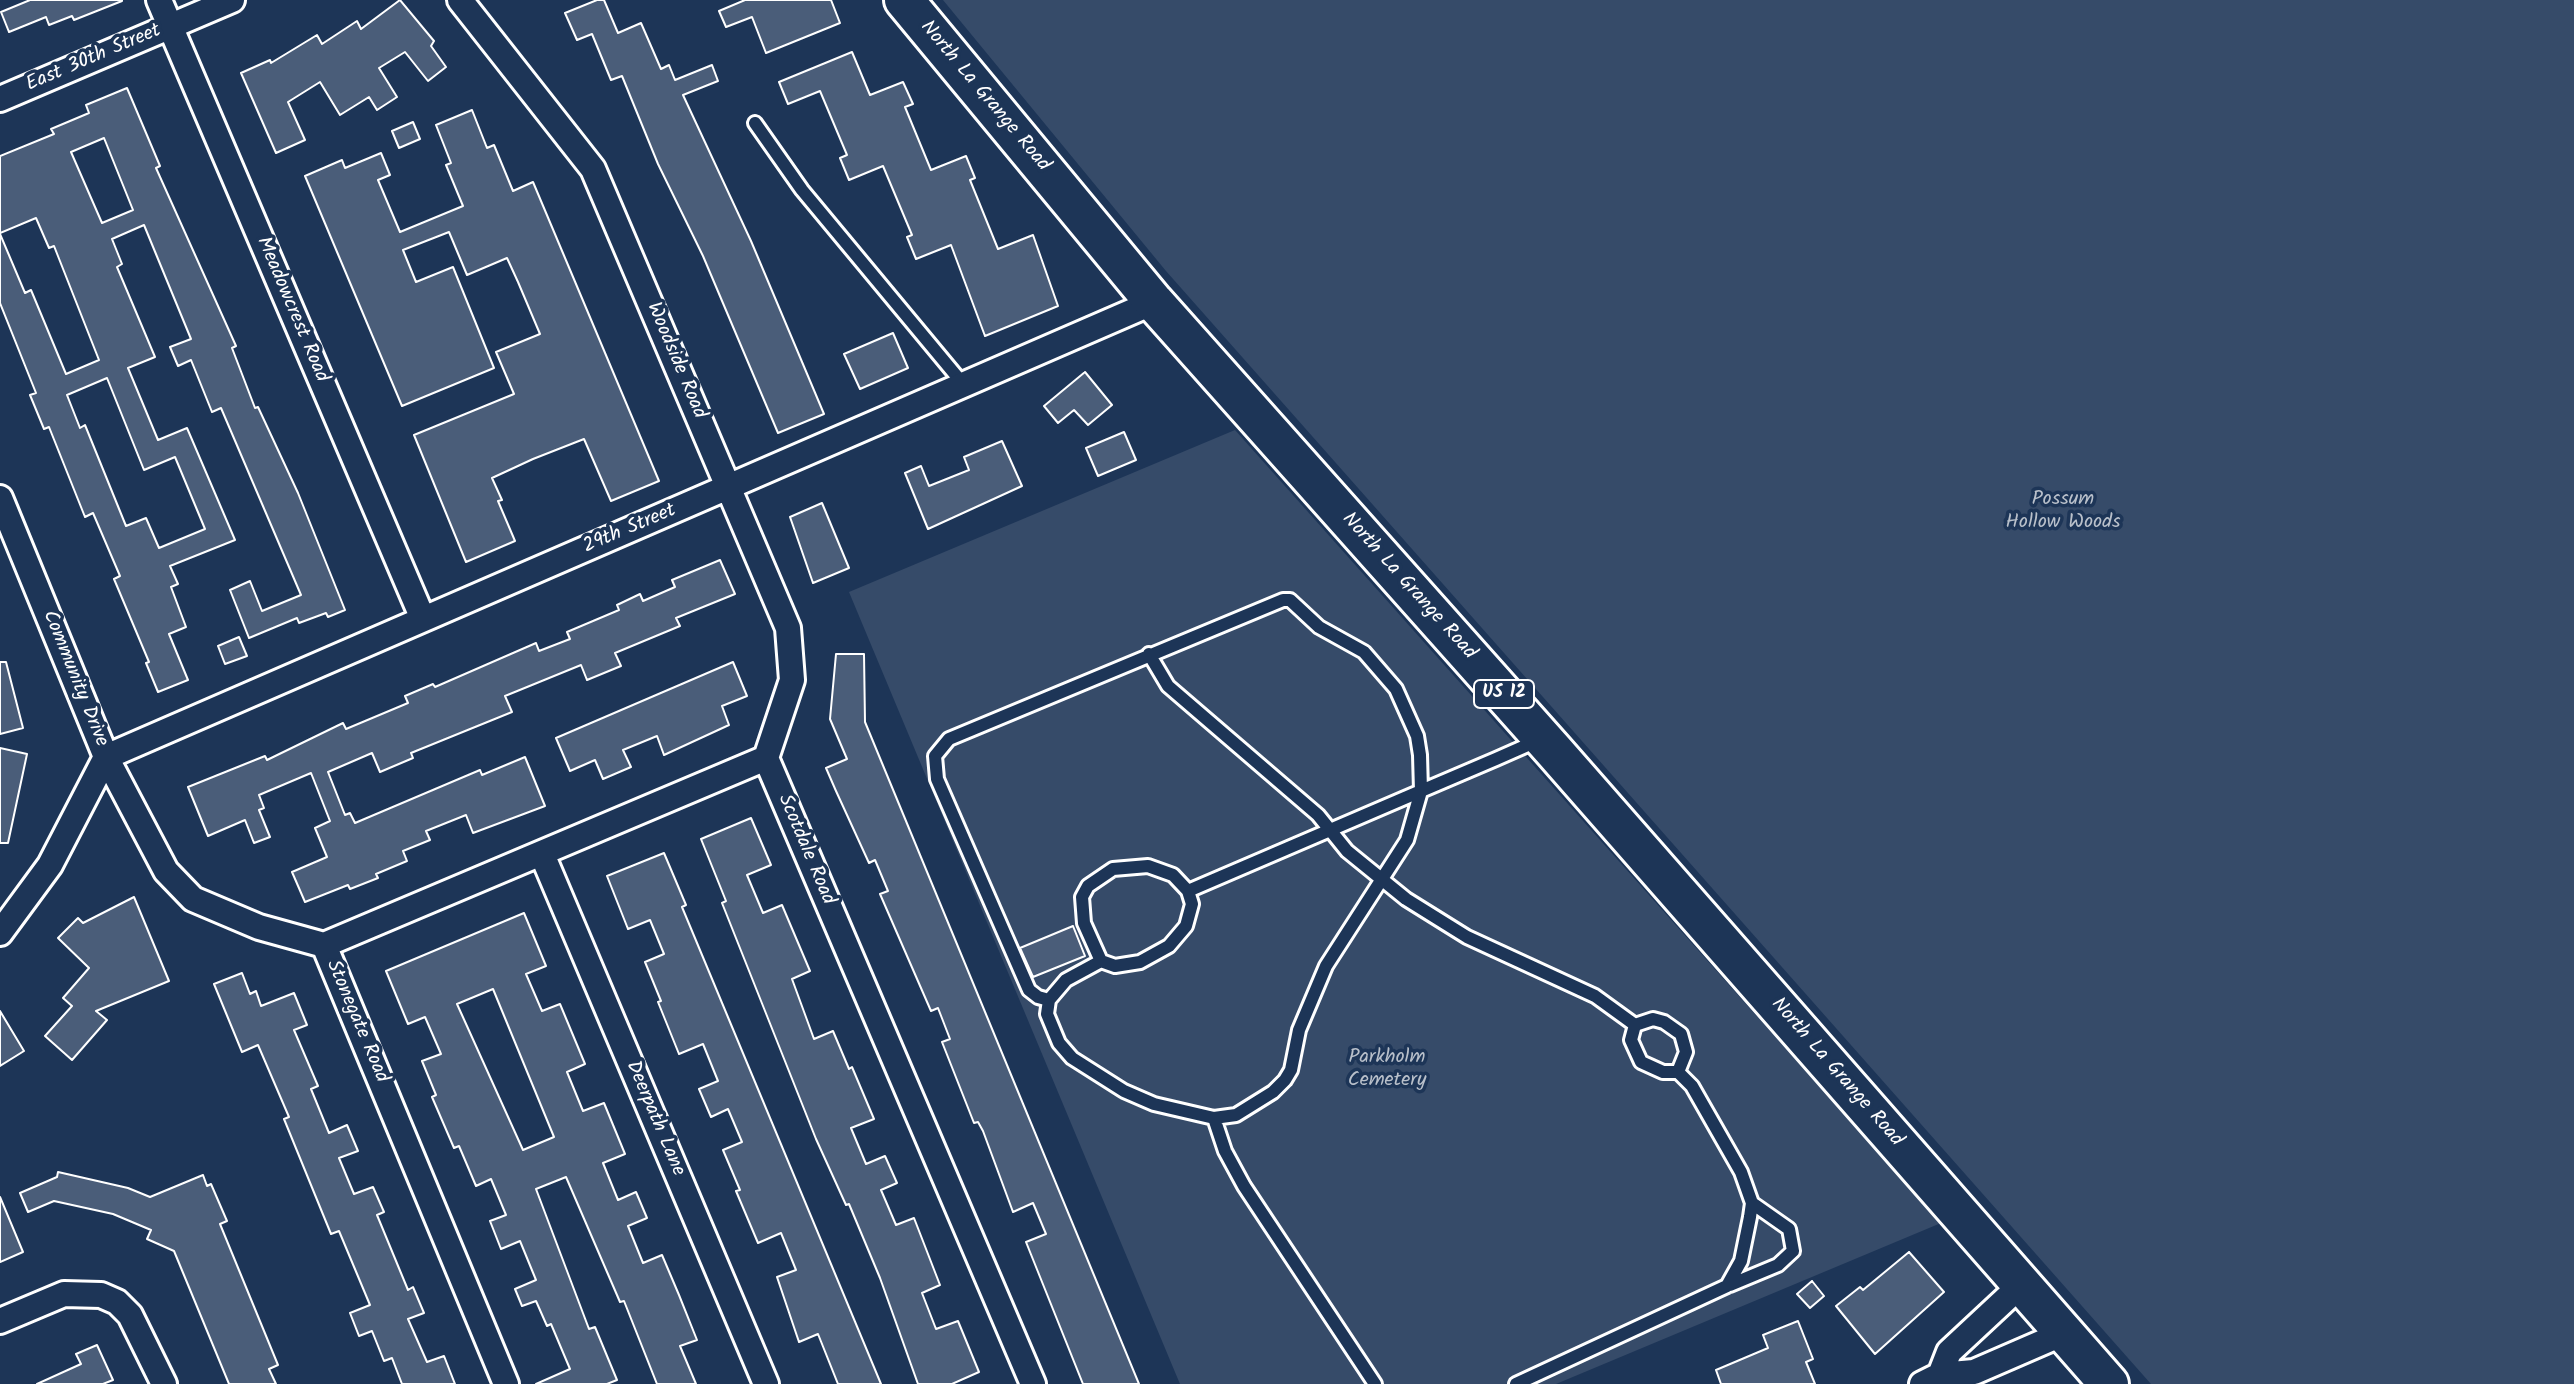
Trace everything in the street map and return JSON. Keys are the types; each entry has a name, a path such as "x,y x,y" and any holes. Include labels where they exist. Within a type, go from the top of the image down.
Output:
{"main road":[{"name":"North La Grange Road","path":"904,0 1154,302 1543,739 2109,1384"}],"street":[{"name":"Meadowcrest Road","path":"159,0 423,619"},
{"name":"East 30th Street","path":"0,99 232,0"},
{"name":"Woodside Road","path":"460,0 593,169 788,628 792,680 766,758"},
{"name":"29th Street","path":"106,757 1154,302"},
{"name":"Community Drive","path":"0,498 106,757 50,865 0,933"},
{"name":"Stonegate Road","path":"106,757 166,871 193,899 259,927 324,945 506,1384"},
{"path":"324,945 766,758"},
{"name":"Scotdale Road","path":"766,758 1033,1384"},
{"name":"Deerpath Lane","path":"542,854 766,1384"},
{"path":"1940,1381 1949,1352 2022,1284"},
{"path":"0,1321 64,1294 101,1295 117,1302 130,1315 164,1384"},
{"path":"1940,1381 1974,1372 2064,1333"}],"lane":[{"path":"755,123 802,190 964,385"},
{"path":"1049,1000 1029,990 937,779 935,756 949,739 1275,601 1290,600 1319,627 1364,652 1396,689 1417,736 1421,791 1407,840 1326,966 1299,1030 1291,1070 1285,1080 1273,1092 1236,1115 1214,1118 1154,1104 1124,1091 1072,1058 1051,1027 1047,1014 1049,1000 1066,980 1101,961"},
{"path":"1149,654 1168,686 1307,805 1347,851 1382,879 1439,922 1574,985 1635,1025"},
{"path":"1188,891 1543,739"},
{"path":"1131,865 1148,866 1173,875 1188,891 1192,904 1186,926 1169,946 1140,962 1115,966 1101,961 1084,923 1082,909 1082,897 1098,876 1131,865"},
{"path":"1635,1025 1653,1019 1664,1022 1681,1034 1686,1052 1678,1072"},
{"path":"1635,1025 1631,1040 1641,1062 1663,1072 1678,1072 1692,1086 1741,1172 1752,1203 1741,1261 1727,1286"},
{"path":"1214,1118 1225,1151 1244,1186 1375,1384"},
{"path":"1516,1384 1778,1265 1793,1251 1789,1229 1752,1203"}],"green space":[{"name":"Possum Hollow Woods","path":"943,0 2574,0 2574,1384 2151,1384 1166,271"},
{"name":"Parkholm Cemetery","path":"1235,430 1941,1223 1556,1384 1180,1384 849,592"}],"building":[{"path":"30,0 122,1 74,20 72,16 49,25 46,17 9,32 1,12"},
{"path":"400,0 434,41 431,46 446,67 428,81 405,52 379,68 397,97 377,110 369,97 340,115 320,82 288,102 305,140 276,153 241,73 270,60 271,63 317,35 322,44 357,21 361,29"},
{"path":"604,0 618,33 641,23 661,69 669,65 675,80 712,65 718,81 683,95 751,241 824,414 778,433 622,76 611,80 592,34 577,40 565,13"},
{"path":"745,0 831,0 840,23 766,53 752,17 726,27 719,11"},
{"path":"852,52 870,95 903,82 913,104 905,107 931,170 966,156 975,178 970,180 998,249 1033,235 1058,306 985,336 951,245 916,259 907,237 912,235 883,166 849,180 840,158 847,155 820,91 788,104 779,82"},
{"path":"127,88 160,166 156,168 236,346 232,348 255,408 258,407 298,493 345,610 299,623 297,618 249,638 230,590 250,581 262,611 301,595 221,408 212,412 191,360 178,366 170,347 191,339 144,225 112,239 122,264 117,267 155,357 128,368 158,440 187,428 235,540 170,566 178,584 171,587 186,627 169,634 188,680 158,692 146,663 149,662 114,579 120,576 93,513 85,517 49,427 44,429 30,395 36,393 0,303 0,234 25,293 31,290 66,374 99,360 54,246 49,248 36,218 0,233 0,156 54,134 51,129 89,113 86,105","holes":["104,138 133,210 102,223 71,152","107,378 144,470 175,457 205,529 159,548 146,518 126,526 85,425 80,428 67,395"]},
{"path":"472,110 487,148 494,145 513,191 533,182 659,481 611,501 584,439 533,459 492,478 515,541 466,562 414,435 514,394 496,352 540,334 507,258 467,275 449,232 403,250 416,282 453,267 494,368 402,406 305,176 342,160 345,168 381,153 390,175 378,180 400,232 463,206 446,165 451,163 436,125"},
{"path":"413,122 420,139 399,148 392,131"},
{"path":"893,333 908,368 860,389 844,354"},
{"path":"1085,372 1112,405 1088,425 1074,410 1058,423 1044,406"},
{"path":"1124,432 1136,460 1098,476 1086,448"},
{"path":"1002,441 1022,486 928,529 905,473 921,466 929,486 969,470 964,457"},
{"path":"822,503 849,568 813,583 790,517"},
{"path":"720,560 735,594 676,618 680,626 615,653 621,666 587,680 581,665 505,696 512,712 411,753 413,758 380,772 372,753 328,772 345,815 350,813 355,823 480,770 482,775 525,757 545,806 473,833 466,815 426,831 430,840 403,851 407,861 376,874 378,878 350,889 348,885 305,902 292,872 327,857 315,828 330,821 311,773 259,795 264,808 259,810 270,837 254,843 245,820 208,836 188,787 265,756 267,760 343,723 346,729 408,703 405,696 433,684 435,687 536,643 539,651 570,639 567,632 619,610 617,605 640,594 643,601 675,587 672,580"},
{"path":"239,637 247,656 225,664 218,646"},
{"path":"836,654 864,654 865,722 1139,1384 1083,1384 1026,1242 1046,1234 1033,1203 1013,1212 983,1131 978,1122 974,1123 942,1042 950,1039 938,1008 931,1011 880,894 888,891 875,860 869,863 826,768 847,759 830,719"},
{"path":"0,662 6,662 23,728 0,734"},
{"path":"733,662 747,696 722,706 729,725 664,755 657,736 623,750 631,767 603,779 595,760 570,771 556,738"},
{"path":"0,748 27,754 8,843 0,843"},
{"path":"751,818 771,865 747,875 763,913 782,905 810,971 792,979 814,1039 833,1031 849,1069 852,1067 874,1119 851,1128 866,1164 885,1156 897,1183 881,1190 896,1225 914,1218 940,1285 922,1293 936,1329 958,1321 979,1372 952,1384 918,1384 880,1278 849,1204 846,1205 816,1139 722,903 726,901 701,839"},
{"path":"664,853 686,905 682,907 881,1384 838,1384 818,1334 799,1342 777,1277 796,1270 781,1233 758,1243 736,1191 740,1190 723,1150 742,1142 728,1109 711,1117 699,1089 718,1081 703,1044 679,1054 645,962 664,954 650,920 628,929 607,876"},
{"path":"134,897 169,981 96,1011 107,1020 72,1060 45,1036 72,1006 63,998 89,968 58,938 78,918 83,923"},
{"path":"524,913 546,966 526,974 542,1011 560,1004 585,1064 567,1072 583,1111 604,1103 625,1154 603,1163 618,1200 636,1192 647,1218 628,1226 643,1263 662,1255 697,1340 680,1346 696,1384 657,1384 624,1301 620,1302 566,1177 536,1189 589,1329 595,1327 617,1380 607,1384 536,1384 570,1369 551,1324 547,1326 536,1301 522,1306 515,1289 536,1280 520,1241 501,1249 490,1221 506,1215 491,1179 476,1186 459,1146 454,1148 432,1097 436,1095 422,1061 441,1054 425,1017 408,1024 386,971","holes":["493,989 554,1137 523,1150 457,1004"]},
{"path":"1073,926 1085,956 1033,977 1020,948"},
{"path":"242,973 250,994 256,991 261,1006 294,993 307,1025 294,1030 318,1086 311,1089 329,1133 347,1125 358,1151 339,1158 354,1194 373,1187 384,1212 377,1215 408,1290 413,1287 424,1313 408,1319 427,1362 444,1356 455,1384 402,1384 392,1358 384,1361 372,1331 359,1336 350,1313 370,1305 339,1231 331,1234 284,1119 289,1117 258,1045 242,1052 214,984"},
{"path":"0,1011 24,1051 0,1066"},
{"path":"58,1172 128,1188 150,1197 203,1175 207,1186 211,1184 227,1221 220,1224 278,1365 269,1369 276,1384 229,1384 174,1251 147,1239 151,1230 113,1214 54,1201 28,1212 20,1193 57,1177"},
{"path":"0,1197 23,1252 0,1262"},
{"path":"1909,1252 1944,1292 1875,1354 1836,1306 1860,1287 1863,1290"},
{"path":"1812,1281 1824,1296 1810,1308 1797,1294"},
{"path":"1798,1321 1813,1359 1806,1362 1815,1384 1721,1384 1716,1370 1768,1348 1763,1335"},
{"path":"97,1345 113,1380 103,1384 37,1384 81,1364 76,1354"}]}
